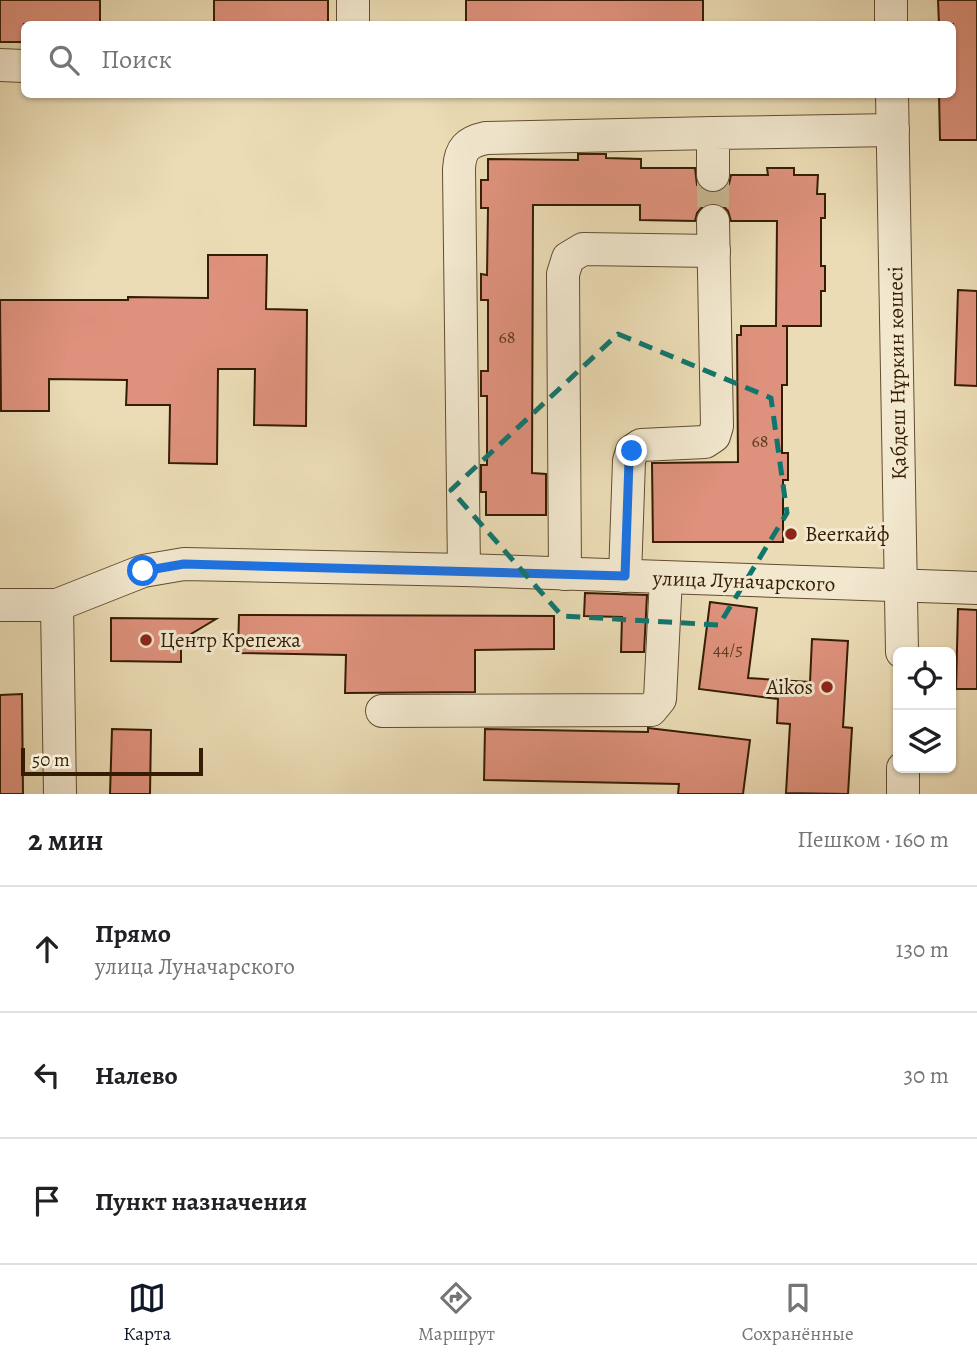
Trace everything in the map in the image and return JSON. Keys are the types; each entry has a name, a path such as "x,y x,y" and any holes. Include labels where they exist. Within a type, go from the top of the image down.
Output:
{"street":[{"path":"353,0 353,21"},
{"path":"891,0 891,21"},
{"path":"0,65 21,66"},
{"name":"Қабдеш Нұркин көшесі","path":"892,98 902,647"},
{"path":"464,570 458,169 459,157 464,148 474,141 486,138 892,130"},
{"path":"713,133 713,175"},
{"path":"565,574 563,274 568,258 583,249 714,236 717,426 714,436 705,442 641,445 632,451 629,461 625,576"},
{"name":"улица Луначарского","path":"57,605 143,571 184,564 464,570 977,588"},
{"path":"382,711 651,710 660,699 666,578"},
{"path":"0,605 57,605 60,794"},
{"path":"903,773 903,794"}],"highlighted area":[{"path":"618,334 771,398 787,513 719,625 562,616 451,490"}],"building":[{"path":"0,0 100,0 100,21 21,21 21,42 0,42"},
{"path":"214,0 328,0 328,21 214,21"},
{"path":"466,0 703,0 703,21 466,21"},
{"path":"938,0 977,0 977,140 940,140 939,98 956,98 956,21 939,21"},
{"path":"578,154 606,154 606,158 641,159 641,168 695,168 697,185 712,193 723,190 729,184 731,175 768,175 767,168 794,168 794,175 818,175 817,194 825,194 825,218 821,218 821,266 825,266 825,291 821,291 821,326 787,326 787,385 782,385 782,453 788,453 788,480 783,480 783,542 653,542 652,463 738,462 737,335 741,335 741,326 776,326 777,221 731,221 728,211 722,205 713,203 703,206 695,221 640,220 640,205 533,205 532,473 546,474 546,515 486,515 486,492 481,492 481,465 487,465 487,396 481,396 481,371 488,371 488,300 481,300 481,274 487,275 488,208 481,208 481,180 488,180 488,159 578,160"},
{"path":"208,255 267,255 266,309 307,310 306,426 254,425 255,369 218,369 217,464 169,463 170,405 126,405 127,380 49,379 49,411 1,411 0,300 208,298"},
{"path":"958,290 977,291 977,386 955,385"},
{"path":"585,593 647,595 644,652 621,652 622,617 584,616"},
{"path":"710,602 757,608 748,678 810,682 812,639 848,641 843,727 852,728 848,794 786,793 790,724 777,723 778,699 699,689"},
{"path":"958,609 977,610 977,689 956,689"},
{"path":"239,615 554,616 554,649 475,650 475,692 345,693 346,655 238,653"},
{"path":"111,618 216,619 181,640 181,662 111,661"},
{"path":"22,694 23,794 0,794 0,695"},
{"path":"648,728 750,740 743,794 678,794 679,784 484,780 485,729 648,732"},
{"path":"112,729 151,730 150,794 110,794"}],"tunnel":[{"path":"713,175 713,221"}],"place":[{"name":"Beerкайф","path":"791,534"},
{"name":"Центр Крепежа","path":"146,640"},
{"name":"Aikos","path":"827,687"}],"route":[{"path":"143,571 184,564 625,576 629,461 632,451"}]}
